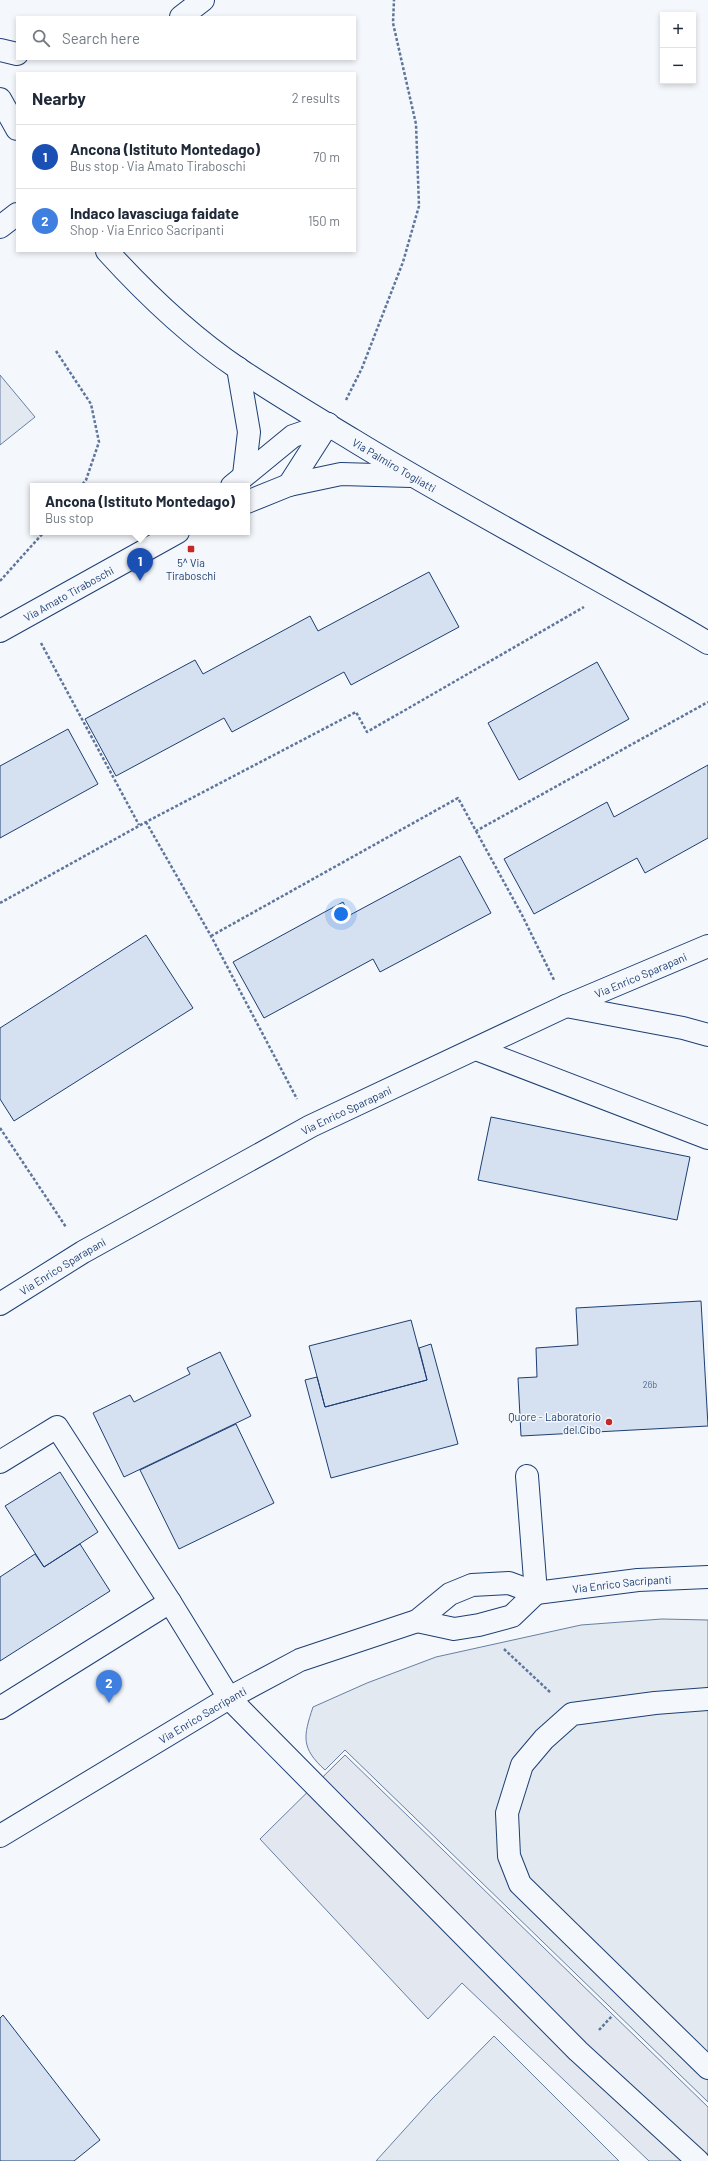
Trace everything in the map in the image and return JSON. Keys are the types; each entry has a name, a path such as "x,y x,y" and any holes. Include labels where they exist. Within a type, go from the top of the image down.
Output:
{"street":[{"path":"181,16 204,0"},
{"path":"0,50 16,54"},
{"path":"0,99 16,127"},
{"path":"0,228 16,215"},
{"name":"Via Palmiro Togliatti","path":"109,252 141,288 198,338 238,368 412,476 616,588 708,642"},
{"path":"238,368 249,432 238,481"},
{"path":"238,481 293,436 328,424"},
{"path":"289,485 328,424"},
{"path":"250,501 289,485 341,474 412,476"},
{"name":"Via Amato Tiraboschi","path":"0,631 173,535"},
{"name":"Via Enrico Sparapani","path":"0,1304 83,1252 311,1126 566,1006 708,946"},
{"path":"566,1006 683,1028 708,1035"},
{"path":"683,1028 708,1019"},
{"path":"476,1049 708,1138"},
{"path":"0,1462 57,1427 170,1602 229,1698 578,2051 698,2161"},
{"path":"417,1621 454,1629 479,1625 512,1616 536,1593 527,1476"},
{"name":"Via Enrico Sacripanti","path":"0,1836 229,1698 300,1660 417,1621 450,1594 472,1585 509,1583 536,1593 638,1580 708,1577"},
{"path":"0,1708 170,1602"},
{"path":"708,1699 655,1703 572,1714 544,1739 522,1765 507,1814 509,1856 520,1884 708,2068"}],"path":[{"path":"328,424 350,396 362,368 403,262 419,206 416,124 393,23 394,0"},
{"path":"56,351 91,404 99,442 86,480 84,483"},
{"path":"0,582 41,535"},
{"path":"0,903 139,825 356,712 367,732 616,588"},
{"path":"26,616 139,825"},
{"path":"476,831 708,702"},
{"path":"211,936 458,798 522,915 566,1006"},
{"path":"146,822 211,936 311,1126"},
{"path":"0,1128 83,1252"},
{"path":"479,1625 572,1714"},
{"path":"578,2051 634,1994"}],"shaded area":[{"path":"0,375 35,417 0,445"},
{"path":"662,1619 708,1620 708,2102 345,1750 325,1770 312,1755 306,1742 307,1726 313,1707 367,1683 436,1657 581,1625"},
{"path":"345,1755 708,2107 708,2161 649,2161 462,1983 428,2019 260,1839"},
{"path":"494,2036 619,2161 376,2161 432,2099"}],"building":[{"path":"429,572 459,627 351,685 344,672 232,732 224,718 116,776 85,719 195,660 203,674 310,616 318,631"},
{"path":"597,662 629,719 519,780 488,723"},
{"path":"68,729 98,784 0,838 0,766"},
{"path":"708,765 708,838 645,873 637,858 534,914 504,859 607,802 614,817"},
{"path":"460,856 491,913 380,972 373,959 264,1018 233,962 343,902 350,915"},
{"path":"146,935 193,1008 14,1121 0,1099 0,1028"},
{"path":"491,1117 690,1157 677,1220 478,1180"},
{"path":"701,1301 708,1426 521,1436 518,1378 537,1377 536,1348 578,1345 576,1308"},
{"path":"411,1320 427,1380 325,1407 309,1346"},
{"path":"431,1344 458,1444 331,1478 305,1380 317,1377 325,1407 427,1380 419,1348"},
{"path":"220,1352 251,1416 124,1477 93,1413 130,1395 134,1402 190,1374 187,1368"},
{"path":"236,1424 274,1503 179,1549 140,1470"},
{"path":"60,1472 98,1532 44,1567 5,1506"},
{"path":"80,1544 110,1591 0,1661 0,1577 35,1554 44,1567"},
{"path":"3,2015 100,2140 74,2161 0,2161 0,2018"}],"place":[{"name":"5^ Via Tiraboschi","path":"191,549"},
{"name":"Ancona (Istituto Montedago)","path":"140,581"},
{"name":"Quore - Laboratorio del Cibo","path":"609,1422"},
{"name":"Indaco lavasciuga faidate","path":"109,1703"}]}
